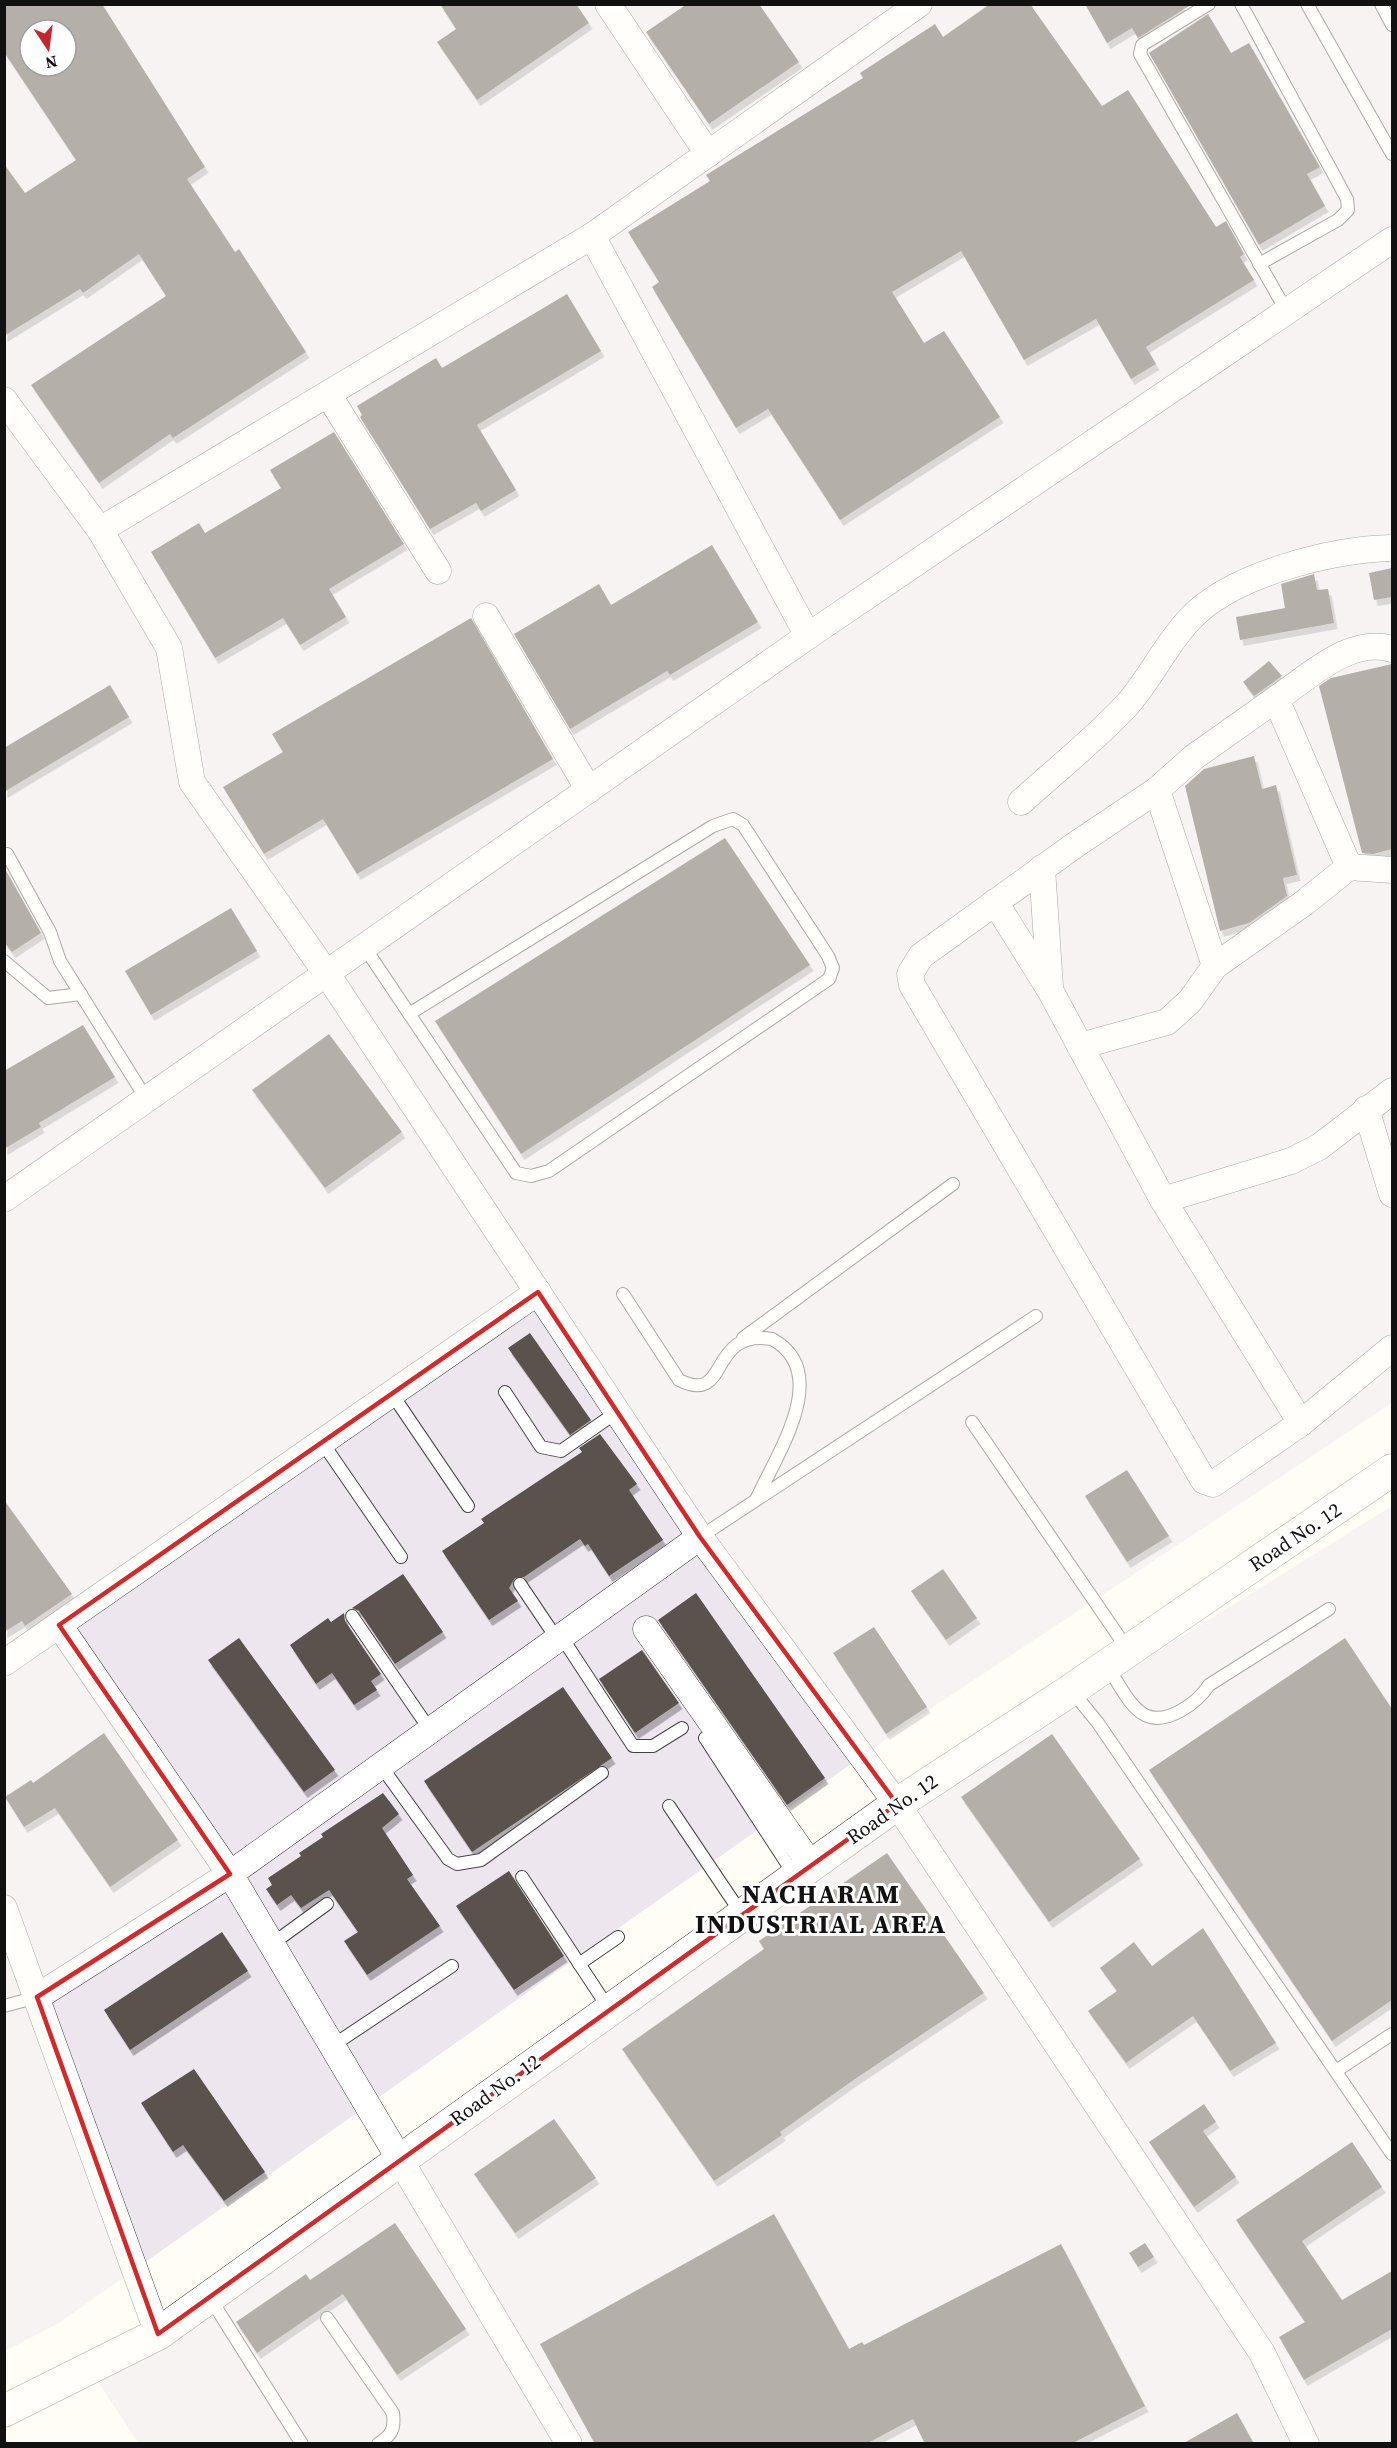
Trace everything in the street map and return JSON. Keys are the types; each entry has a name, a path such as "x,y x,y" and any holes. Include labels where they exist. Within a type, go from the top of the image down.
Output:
{"street":[{"path":"608,4 708,154"},
{"path":"100,530 592,236 919,4"},
{"path":"592,236 808,636"},
{"path":"4,1199 808,636 1392,240"},
{"path":"328,394 438,571"},
{"path":"4,400 100,530 169,648 192,782 327,975 700,1537 897,1804 1262,2353 1306,2444"},
{"path":"1021,802 1124,708 1160,663 1188,621 1204,605 1265,573 1343,553 1392,548"},
{"path":"486,616 590,790"},
{"path":"1392,649 1371,646 1354,649 1276,699 1194,757 1157,790 1042,868 921,956 913,966 910,975 918,995 1204,1481 1213,1484 1300,1423 1392,1348"},
{"path":"1276,699 1348,867"},
{"path":"1157,790 1215,966"},
{"path":"1080,1046 1167,1022 1190,1001 1215,966 1304,903 1348,867 1392,870"},
{"path":"1042,868 1050,990"},
{"path":"995,902 1050,990 1163,1200 1300,1423"},
{"path":"1163,1200 1291,1161 1319,1147 1392,1091"},
{"path":"1366,1109 1392,1194"},
{"path":"4,1663 538,1292"},
{"name":"Road No. 12","path":"4,2411 158,2334 897,1804 1071,1690 1392,1470"},
{"path":"37,1996 230,1874 700,1537"},
{"path":"59,1625 230,1874 569,2444"},
{"path":"646,1629 804,1871"},
{"path":"4,1908 158,2334"}],"lane":[{"path":"1209,4 1142,45 1140,54 1287,312"},
{"path":"1241,4 1347,199 1348,210 1338,220 1259,264"},
{"path":"1307,4 1392,154"},
{"path":"1380,4 1392,25"},
{"path":"365,948 409,1014 516,1173 531,1176 549,1171 829,979 833,968 828,956 743,825 733,819 713,826 409,1014"},
{"path":"7,854 51,932 60,961 147,1100"},
{"path":"4,961 48,998 81,994"},
{"path":"623,1294 679,1380 693,1387 704,1386 712,1381 735,1344 953,1184"},
{"path":"700,1537 1036,1316"},
{"path":"735,1344 760,1337 772,1338 791,1353 798,1367 801,1381 795,1412 756,1499"},
{"path":"505,1392 541,1447 549,1450 561,1451 617,1412"},
{"path":"392,1394 468,1506"},
{"path":"972,1422 1118,1658 1138,1709 1146,1716 1160,1717 1177,1713 1203,1694 1209,1685 1329,1609"},
{"path":"322,1442 401,1557"},
{"path":"520,1584 633,1746 653,1746 682,1728"},
{"path":"352,1617 430,1730"},
{"path":"1071,1690 1104,1733 1392,2154"},
{"path":"705,1738 804,1871"},
{"path":"381,1766 448,1859 457,1864 481,1860 602,1773"},
{"path":"669,1806 742,1914"},
{"path":"522,1877 609,2009"},
{"path":"272,1944 327,1904"},
{"path":"579,1964 618,1937"},
{"path":"332,2046 452,1966"},
{"path":"4,2006 37,1996"},
{"path":"1336,2071 1392,2034"},
{"path":"209,2297 302,2444"},
{"path":"327,2318 393,2413 394,2427 390,2436 378,2444"}],"highlighted area":[{"path":"538,1292 700,1537 897,1804 158,2334 37,1997 230,1874 59,1625"}],"shaded area":[{"path":"5,5 1392,5 1392,1403 912,1721 59,2323 5,2351"},
{"path":"1392,1506 1392,2443 139,2444 99,2383 905,1808"}],"building":[{"path":"10,4 102,4 205,167 187,179 235,252 239,249 306,352 173,438 170,434 99,483 31,385 166,296 139,254 83,293 80,289 4,336 4,164 25,193 76,160 21,78 78,78 78,18 18,18 18,73 4,52 4,8"},
{"path":"440,4 576,4 589,23 477,100 437,42 456,29"},
{"path":"687,4 759,4 799,62 709,124 646,32"},
{"path":"990,4 1030,4 1102,106 1128,90 1216,227 1226,221 1244,254 1240,257 1254,280 1146,347 1156,364 1131,379 1096,319 1024,360 961,251 892,292 924,343 944,331 1000,417 840,520 768,409 736,428 652,287 659,282 628,232 710,181 706,175 863,78 860,73 935,24 943,37"},
{"path":"1085,4 1192,4 1138,38 1132,28 1107,43"},
{"path":"1208,14 1231,53 1249,43 1320,167 1307,174 1325,206 1259,245 1149,53"},
{"path":"567,294 601,351 477,425 516,490 481,511 476,503 430,529 360,417 362,415 357,406 436,358 442,368"},
{"path":"334,432 404,544 329,589 346,617 300,645 283,618 215,658 151,552 199,523 205,533 281,488 270,470"},
{"path":"712,545 758,622 670,675 667,671 570,729 514,634 599,584 611,605"},
{"path":"1392,568 1392,597 1374,600 1369,573"},
{"path":"1314,574 1317,590 1328,589 1334,623 1240,640 1236,617 1285,608 1281,584"},
{"path":"471,618 553,759 357,874 323,819 264,854 223,787 283,752 272,734"},
{"path":"1269,661 1282,676 1254,696 1243,682"},
{"path":"1392,664 1392,849 1373,854 1362,853 1319,686 1331,678"},
{"path":"110,685 129,717 4,792 4,748"},
{"path":"1254,756 1262,789 1276,785 1297,875 1283,878 1287,896 1249,923 1220,931 1185,786 1204,769"},
{"path":"725,838 810,965 521,1154 435,1021"},
{"path":"4,867 41,933 12,952 4,942"},
{"path":"231,908 257,951 151,1015 125,971"},
{"path":"83,1025 115,1077 39,1123 41,1127 4,1149 4,1071"},
{"path":"329,1034 402,1132 325,1188 252,1090"},
{"path":"530,1333 591,1420 570,1435 508,1348"},
{"path":"600,1434 637,1484 629,1490 663,1540 609,1576 588,1544 585,1546 580,1539 524,1577 515,1578 509,1588 518,1601 489,1620 442,1551 484,1523 481,1519 582,1452 579,1448"},
{"path":"1127,1470 1169,1536 1127,1562 1085,1496"},
{"path":"4,1500 72,1594 25,1626 22,1621 4,1632"},
{"path":"943,1569 977,1618 946,1640 911,1591"},
{"path":"403,1574 443,1632 395,1664 359,1611 352,1608"},
{"path":"696,1593 825,1778 787,1805 658,1620"},
{"path":"344,1613 345,1621 381,1674 371,1681 377,1690 354,1705 332,1673 316,1684 290,1645 328,1618 331,1622"},
{"path":"874,1627 927,1707 886,1734 833,1653"},
{"path":"239,1638 335,1770 304,1792 208,1660"},
{"path":"1345,1638 1392,1709 1392,2000 1332,2041 1149,1770"},
{"path":"642,1650 679,1703 635,1733 599,1679"},
{"path":"563,1687 612,1758 472,1852 424,1781"},
{"path":"104,1733 178,1840 110,1887 55,1808 24,1827 5,1797 31,1780 33,1783"},
{"path":"1052,1734 1140,1859 1049,1922 961,1797"},
{"path":"383,1793 399,1814 382,1828 413,1875 407,1879 440,1926 367,1975 344,1941 358,1932 329,1890 301,1908 291,1895 277,1905 266,1889 272,1885 268,1878 301,1856 299,1853 323,1837 321,1834"},
{"path":"887,1853 984,1993 855,2079 780,2132 782,2135 714,2181 622,2049 764,1949 759,1941"},
{"path":"509,1871 564,1956 514,1990 456,1906"},
{"path":"1203,1928 1276,2043 1230,2071 1193,2016 1126,2063 1088,2011 1117,1991 1100,1968 1134,1942 1152,1966"},
{"path":"222,1932 248,1971 130,2050 104,2010"},
{"path":"194,2069 265,2172 224,2201 183,2145 173,2152 141,2103"},
{"path":"1204,2104 1216,2122 1203,2131 1236,2177 1194,2207 1149,2142"},
{"path":"554,2119 596,2178 515,2233 474,2174"},
{"path":"1352,2142 1382,2187 1302,2241 1342,2300 1392,2271 1392,2329 1304,2380 1279,2337 1305,2322 1236,2220"},
{"path":"774,2214 849,2349 862,2342 864,2345 1061,2244 1145,2406 1071,2444 925,2444 913,2419 866,2444 595,2444 540,2344"},
{"path":"395,2223 466,2329 397,2375 343,2294 257,2353 236,2322 306,2274 310,2280"},
{"path":"1145,2243 1154,2257 1138,2267 1129,2253"},
{"path":"1237,2413 1254,2444 1182,2444"}],"district":[{"name":"NACHARAM INDUSTRIAL AREA","path":"821,1909"}]}
